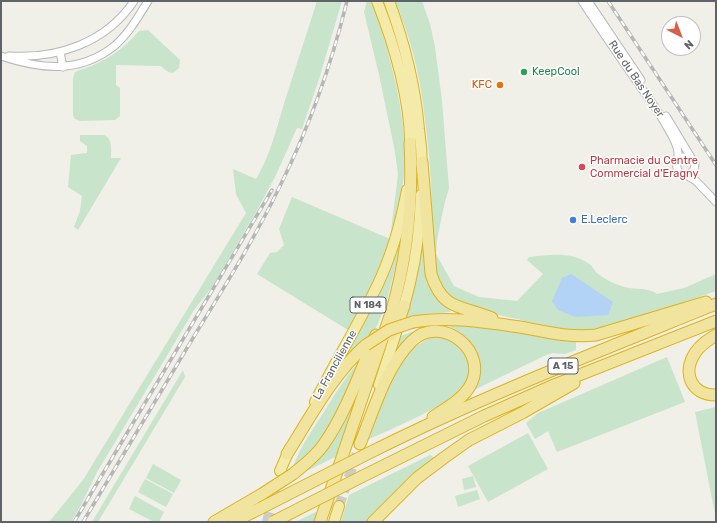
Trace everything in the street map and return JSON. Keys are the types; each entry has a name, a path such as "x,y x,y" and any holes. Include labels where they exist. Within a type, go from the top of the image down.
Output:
{"highway":[{"name":"La Francilienne","path":"280,471 287,454 386,267 404,208 408,179 410,143 407,108 388,31 377,1"},
{"name":"N 184","path":"360,444 404,306 410,282 418,231 422,162 417,107 411,71 398,25 389,1"},
{"path":"320,522 392,310 398,287 410,212 412,177 410,143"},
{"path":"422,162 431,274 435,286 441,295 452,305 511,326"},
{"path":"214,522 293,474 310,460 324,444 338,420 390,303 403,261"},
{"path":"287,454 326,392 346,364 366,345 389,330 413,322 439,318 453,318 570,336 596,335 636,324 699,303 716,300"},
{"name":"A 15","path":"233,522 411,432 548,371 716,304"},
{"path":"326,522 366,400 385,348 404,306"},
{"name":"A 15","path":"274,522 484,416 609,363 716,321"},
{"path":"360,444 390,372 407,347 419,336 428,332 436,331 448,333 463,342 471,353 474,367 474,376 471,385 466,393 411,432"},
{"path":"716,335 705,342 695,353 690,363 689,374 692,384 699,391 710,395 716,395"},
{"path":"373,522 417,478 469,440 522,414 609,363"},
{"path":"334,522 340,506"}],"street":[{"path":"1,56 33,56 60,52 76,47 103,33 119,20 134,1"},
{"path":"1,56 32,65 48,67 62,67 87,61 113,47 132,27 148,1"},
{"name":"Rue du Bas Noyer","path":"582,1 661,115 676,145 678,162"},
{"name":"Rue du Bas Noyer","path":"588,1 665,115 692,159"},
{"path":"60,52 62,67"},
{"path":"716,196 699,177 692,159 684,157 680,159 677,167 678,171 696,181 716,202"},
{"path":"686,175 692,174 695,167"}],"green space":[{"path":"317,1 342,1 319,79 302,129 297,128 276,175 256,212 212,287 194,310 97,472 71,522 49,522 83,480 246,213 236,194 233,169 256,179 261,171 272,144"},
{"path":"367,1 370,1 375,10 393,70 404,132 404,174 397,216 384,259 370,291 348,330 257,274 270,253 277,252 284,245 279,229 292,197 390,239 398,174 380,79 364,12"},
{"path":"395,1 422,1 430,24 435,47 442,101 449,188 437,240 436,254 454,286 479,297 517,301 543,274 527,260 529,257 560,255 575,257 582,260 603,277 614,283 629,288 646,290 657,294 684,288 716,274 716,291 638,319 593,330 557,328 485,312 466,306 451,297 438,281 435,268 432,239 430,166 420,84 414,55"},
{"path":"148,30 180,60 179,68 173,73 168,72 161,66 116,65 116,85 120,88 120,116 115,120 80,121 75,119 73,115 73,79 75,72 102,61 118,51 139,31"},
{"path":"80,135 104,135 110,142 111,158 121,158 78,230 74,227 80,211 82,196 68,187 71,155 87,153 87,146 80,141"},
{"path":"423,232 427,272 451,309 450,312 427,314 405,320"},
{"path":"398,248 400,249 386,304 374,333 348,354 339,365"},
{"path":"447,325 496,329 576,342 576,350 565,354 553,353 544,356 474,390 477,362 475,350 465,337"},
{"path":"426,327 427,328 398,349 397,348 400,336"},
{"path":"430,338 440,338 450,341 458,345 465,353 469,372 465,386 448,402 367,440 383,397 398,368 418,345"},
{"path":"667,357 685,402 557,452 548,431 535,439 526,423 538,413"},
{"path":"362,359 332,422 318,445 292,470 294,463 312,431 345,380"},
{"path":"183,370 185,377 98,522 92,522"},
{"path":"362,382 339,455 295,477"},
{"path":"716,407 716,519 695,412"},
{"path":"528,433 548,469 488,502 468,466"},
{"path":"430,455 434,458 401,487 366,522 341,522 349,495"},
{"path":"153,464 181,480 174,493 146,478"},
{"path":"473,476 476,487 464,490 462,479"},
{"path":"145,479 173,494 166,507 138,492"},
{"path":"477,490 480,499 458,507 455,496"},
{"path":"135,496 164,512 159,522 154,522 129,509"},
{"path":"322,509 317,522 295,522"}],"water":[{"path":"571,274 613,302 608,315 576,317 558,310 552,301 562,278"}],"tunnel":[{"path":"339,506 360,444"},
{"path":"267,522 277,481"}],"railway":[{"path":"83,522 236,267 269,208 290,165 309,120 334,49 347,1"},
{"path":"608,1 716,165"},
{"path":"74,522 272,190"}],"place":[{"name":"KeepCool","path":"524,72"},
{"name":"KFC","path":"500,85"},
{"name":"Pharmacie du Centre Commercial d'Eragny","path":"582,167"},
{"name":"E.Leclerc","path":"573,220"}]}
